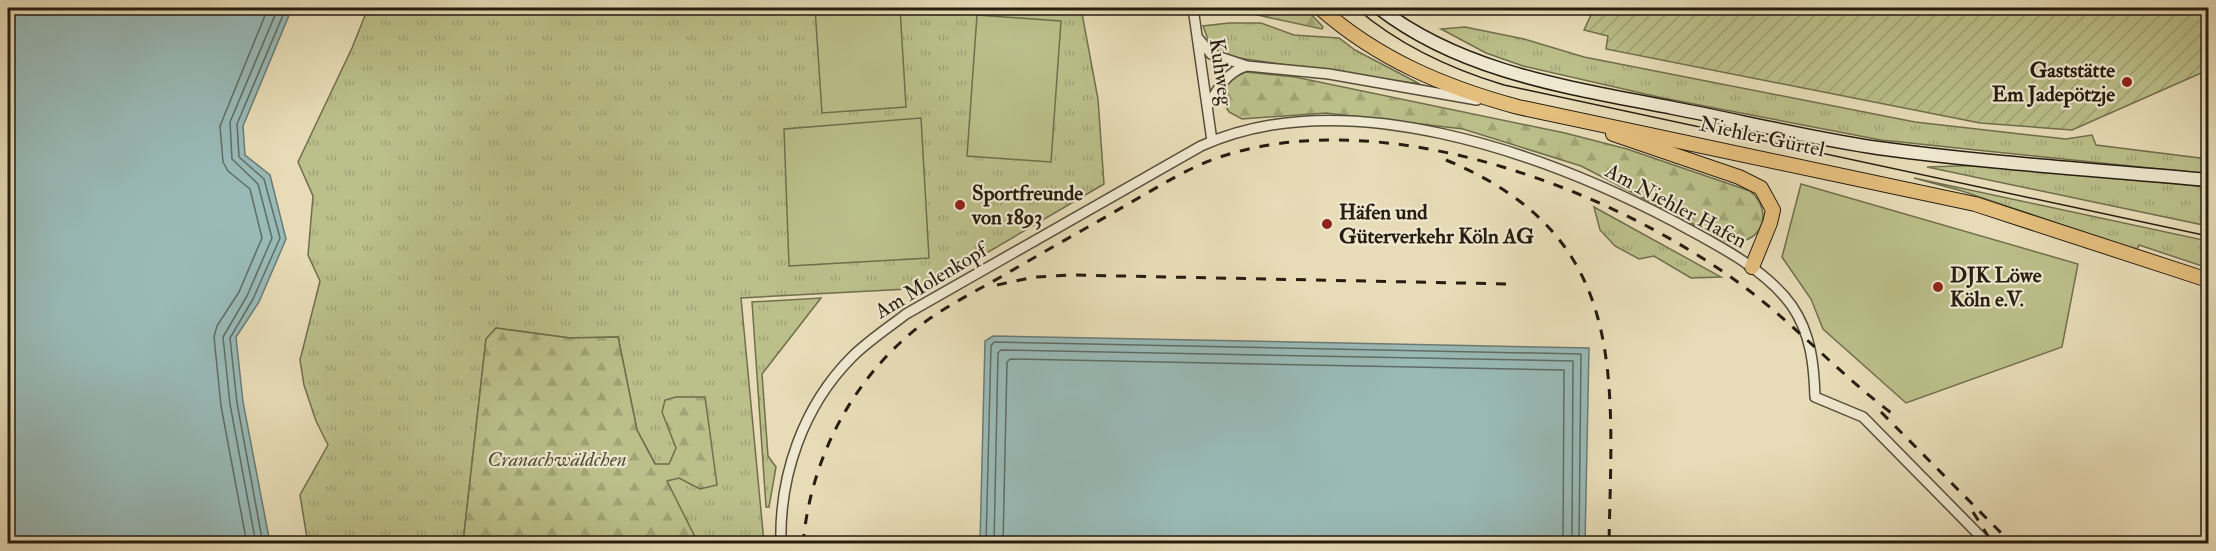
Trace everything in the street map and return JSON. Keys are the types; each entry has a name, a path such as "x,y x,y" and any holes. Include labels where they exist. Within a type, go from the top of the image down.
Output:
{"main road":[{"name":"Niehler Gürtel","path":"1382,10 1432,41 1466,58 1513,73 1616,96 1878,148 2208,180"},
{"name":"Niehler Gürtel","path":"1329,11 1376,47 1431,79 1471,94 1518,107 1975,204 2208,279"},
{"name":"Niehler Gürtel","path":"1376,47 1474,90 1974,200 2208,279"},
{"path":"1575,118 1739,177 1761,188 1773,210 1752,267"}],"street":[{"name":"Kuhweg","path":"1193,8 1212,141"},
{"path":"1199,39 1211,54 1247,66 1329,74 1518,107"},
{"path":"1208,106 1223,81 1234,70 1247,66"},
{"name":"Am Niehler Hafen","path":"1212,141 1238,132 1310,120 1383,125 1477,141 1562,170 1630,198 1698,234 1752,267 1792,306 1809,340 1814,362 1815,397 1863,417 1988,543"},
{"name":"Am Molenkopf","path":"781,543 780,519 789,468 800,434 817,403 851,358 906,314 1172,161 1212,141"}],"green space":[{"path":"368,8 1081,8 1098,99 1104,184 927,288 741,298 764,543 698,543 637,430 618,337 570,338 496,328 486,339 463,543 308,544 300,495 328,445 316,421 304,385 300,360 320,281 308,255 313,196 298,162 352,48"},
{"path":"815,8 900,8 906,107 822,113"},
{"path":"1202,8 1305,8 1323,27 1322,29 1253,14 1203,13"},
{"path":"1632,8 2202,8 2208,30 2208,70 2072,130 1980,123 1606,49 1608,36 1584,30 1591,15"},
{"path":"977,15 1061,21 1051,162 967,156"},
{"path":"1261,23 1294,35 1339,38 1355,50 1420,84 1231,57 1211,48 1203,26"},
{"path":"1465,27 1524,39 1584,57 1915,122 2066,139 2092,135 2096,145 2208,159 2208,174 1881,140 1663,98 1523,66 1486,53 1441,29"},
{"path":"1246,72 1295,77 1565,133 1627,149 1750,191 1758,200 1763,218 1755,234 1748,239 1738,242 1726,241 1581,166 1463,129 1326,113 1242,119 1229,112 1222,100 1225,86 1233,77"},
{"path":"921,118 929,258 789,266 784,129"},
{"path":"1989,165 2208,187 2208,226 1927,167"},
{"path":"1914,178 2208,241 2208,268 2139,245 2137,250 1962,191"},
{"name":"DJK Löwe Köln e.V.","path":"1801,184 2078,264 2062,347 1906,403 1823,329 1811,299 1782,257"},
{"path":"1594,207 1721,277 1691,278 1654,256 1639,259 1615,246 1600,230"},
{"path":"821,298 762,374 768,456 776,467 769,507 766,507 752,302"},
{"name":"Cranachwäldchen","path":"496,328 570,338 618,337 637,430 655,464 669,464 676,448 662,412 665,400 676,397 705,397 717,485 700,489 679,478 667,481 698,543 463,543 486,339"}],"water":[{"path":"8,8 292,8 243,126 245,155 270,175 286,239 259,302 236,337 243,402 270,543 8,543"},
{"path":"993,336 1589,348 1585,543 980,543 985,341"}],"tram line":[{"path":"1356,8 1390,33 1426,54 1504,85 2208,236"}],"railway":[{"path":"803,544 816,478 827,447 859,390 903,340 949,306 1177,176 1220,157 1283,143 1351,140 1420,148 1490,163 1559,186 1625,215 1685,248 1739,283 1894,415"},
{"path":"1446,160 1506,191 1550,228 1579,270 1598,317 1607,368 1611,423 1609,544"},
{"path":"997,285 1034,277 1073,275 1509,284"},
{"path":"1881,412 2012,544"},
{"path":"1973,512 1993,544"}],"place":[{"name":"Gaststätte Em Jadepötzje","path":"2127,82"},
{"name":"Sportfreunde von 1893","path":"960,205"},
{"name":"Häfen und Güterverkehr Köln AG","path":"1327,224"},
{"name":"DJK Löwe Köln e.V.","path":"1938,287"}]}
